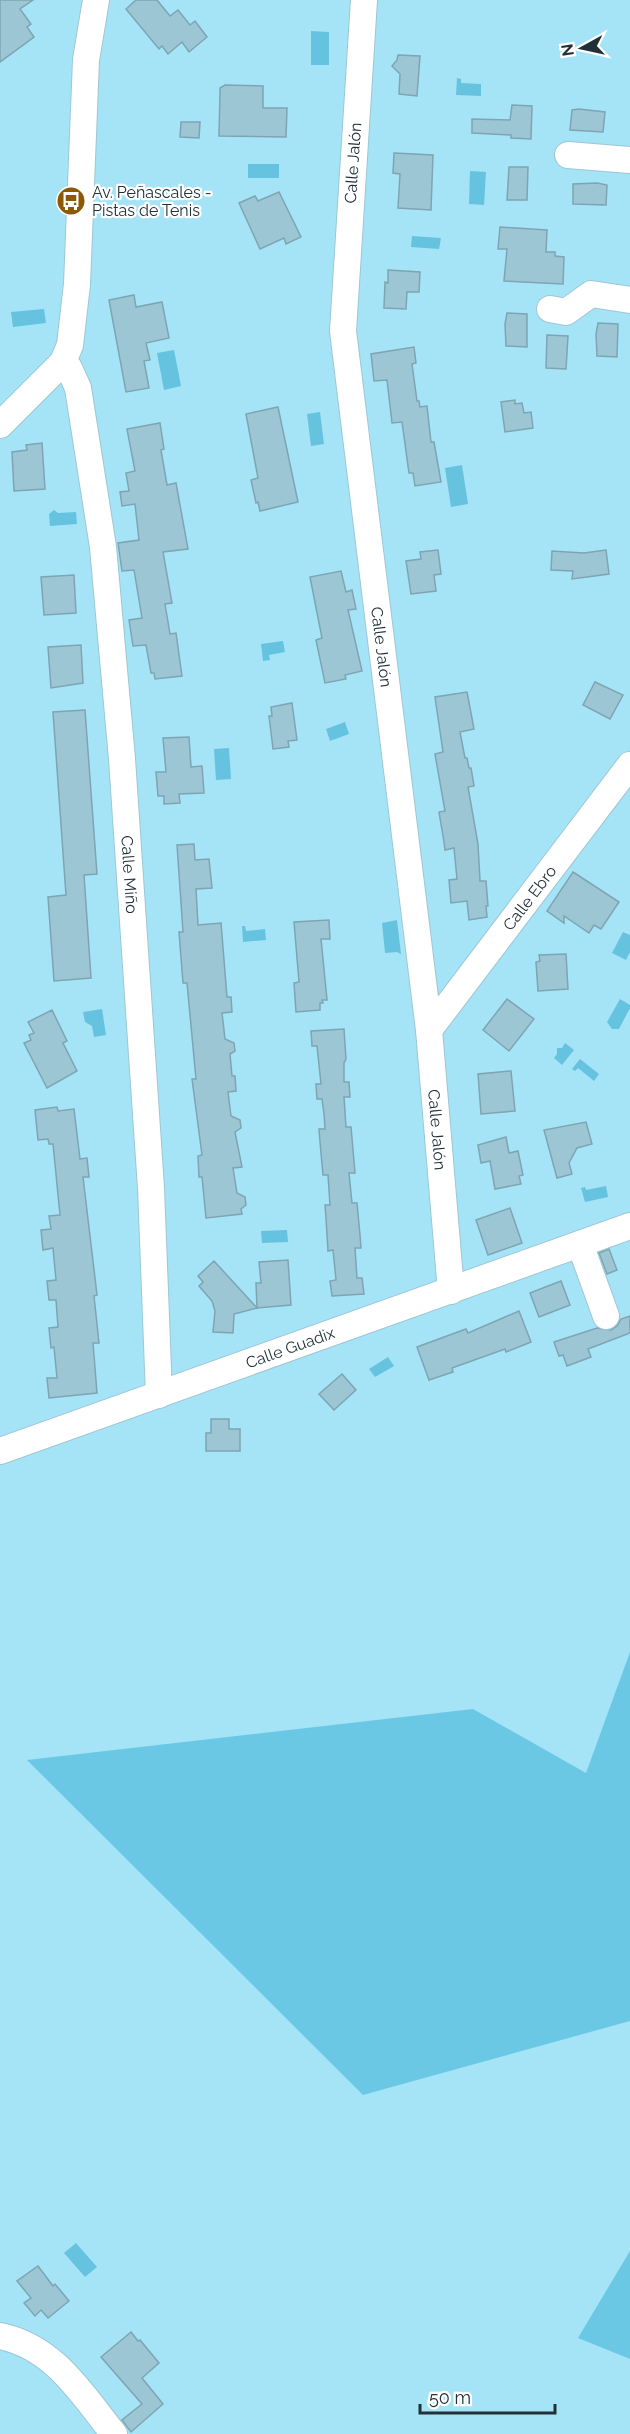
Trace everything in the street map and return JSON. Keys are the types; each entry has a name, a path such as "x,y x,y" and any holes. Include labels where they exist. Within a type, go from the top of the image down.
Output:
{"street":[{"path":"0,426 63,362 70,345 77,284 86,60 96,0"},
{"name":"Calle Jalón","path":"363,0 343,331 429,1030 451,1292"},
{"path":"568,155 630,160"},
{"path":"550,309 566,312 591,294 630,300"},
{"name":"Calle Miño","path":"63,362 69,368 78,388 105,571 122,759 151,1188 159,1395"},
{"name":"Calle Ebro","path":"429,1030 630,765"},
{"name":"Calle Guadix","path":"0,1451 451,1292 630,1226"},
{"path":"580,1245 606,1316"},
{"path":"0,2336 20,2340 42,2352 63,2371 114,2434"}],"shaded area":[{"path":"0,0 630,0 630,2434 0,2434"},
{"path":"311,31 329,32 329,65 311,65"},
{"path":"457,78 461,79 461,83 481,84 481,96 456,95"},
{"path":"248,164 279,164 279,178 248,178"},
{"path":"470,171 486,172 484,205 469,204"},
{"path":"412,236 441,238 439,249 411,247"},
{"path":"44,309 46,323 13,327 11,312"},
{"path":"174,350 181,386 164,390 157,353"},
{"path":"320,412 324,444 311,446 307,414"},
{"path":"462,465 468,504 451,507 445,468"},
{"path":"54,510 58,513 76,512 77,524 50,526 49,514"},
{"path":"283,641 285,652 269,655 270,660 263,661 261,644"},
{"path":"345,722 349,734 330,741 326,729"},
{"path":"229,748 231,779 216,780 214,749"},
{"path":"397,920 401,954 385,953 382,923"},
{"path":"242,926 245,926 246,931 265,929 266,940 243,942"},
{"path":"623,932 630,935 630,952 626,960 612,953"},
{"path":"620,999 630,1005 630,1008 619,1029 612,1029 607,1022"},
{"path":"102,1009 106,1035 94,1037 92,1026 85,1022 83,1012"},
{"path":"565,1043 574,1050 562,1065 554,1058 557,1048 562,1048"},
{"path":"580,1059 599,1074 594,1081 578,1068 575,1071 572,1069"},
{"path":"606,1186 608,1197 585,1202 581,1188 585,1187 586,1190"},
{"path":"287,1230 288,1242 262,1243 261,1231"},
{"path":"388,1357 394,1366 375,1377 369,1369"},
{"path":"630,1652 630,2021 363,2095 27,1760 473,1709 586,1773"},
{"path":"76,2243 97,2267 85,2277 64,2253"},
{"path":"630,2251 630,2359 578,2338"}],"building":[{"path":"0,0 33,0 20,9 31,24 27,27 34,37 0,62"},
{"path":"136,0 157,0 170,16 178,10 190,25 195,21 207,37 189,52 182,42 168,54 162,46 159,49 126,9"},
{"path":"398,55 420,56 417,96 399,94 400,74 392,66"},
{"path":"225,85 263,86 263,108 287,108 286,137 219,136 220,88"},
{"path":"512,105 532,106 531,139 511,138 511,135 472,133 472,119 510,120"},
{"path":"572,110 605,112 603,132 570,130"},
{"path":"181,122 200,122 199,138 180,137"},
{"path":"394,153 433,155 431,210 398,208 400,174 393,173"},
{"path":"509,167 528,167 527,200 507,200"},
{"path":"573,184 607,185 606,205 573,204"},
{"path":"279,192 301,237 286,244 284,238 260,249 239,203 255,196 258,201"},
{"path":"500,227 547,230 546,252 555,252 555,256 564,257 563,284 504,281 507,249 498,249"},
{"path":"388,270 420,272 419,292 407,292 406,309 384,308"},
{"path":"134,295 136,307 162,302 169,338 146,343 150,360 144,361 149,388 126,392 109,300"},
{"path":"507,313 527,314 527,347 506,346"},
{"path":"598,323 618,324 617,357 597,356"},
{"path":"547,335 568,336 566,369 546,368"},
{"path":"414,347 416,363 412,364 417,401 420,407 427,406 431,442 434,442 441,482 415,486 413,473 409,473 402,422 392,423 387,380 374,381 371,354"},
{"path":"515,400 515,404 522,403 524,413 531,412 533,428 505,432 501,402"},
{"path":"278,407 298,502 260,511 251,480 258,478 246,414"},
{"path":"160,423 164,449 161,450 167,485 176,483 188,549 163,552 172,603 165,604 170,634 176,633 182,676 155,679 154,673 151,673 146,645 133,646 129,620 142,618 134,570 122,571 118,543 139,540 135,504 122,506 120,492 129,491 126,473 135,471 127,429"},
{"path":"42,443 45,489 14,491 12,452 27,450 26,445"},
{"path":"438,550 441,574 434,575 436,591 411,594 406,561 421,559 420,552"},
{"path":"606,550 609,574 572,579 573,571 551,570 552,551 584,553"},
{"path":"341,571 346,592 352,590 356,609 348,610 362,671 345,675 346,679 325,683 316,640 322,638 310,577"},
{"path":"74,575 76,613 44,615 41,577"},
{"path":"81,645 83,683 51,688 48,647"},
{"path":"595,682 623,695 610,719 583,705"},
{"path":"467,692 474,729 460,732 474,786 468,787 478,844 480,881 486,881 488,906 486,906 487,917 469,920 467,901 451,903 449,880 457,879 454,848 445,850 439,812 445,811 435,754 443,752 435,697"},
{"path":"292,703 297,740 288,741 289,747 273,749 269,716 272,716 271,707"},
{"path":"85,710 97,874 84,875 91,978 54,981 48,897 66,895 53,712"},
{"path":"189,737 191,767 202,766 204,793 179,794 180,803 164,804 164,796 158,796 156,772 166,772 163,738"},
{"path":"194,844 195,860 209,859 212,888 196,889 198,925 221,923 227,997 231,997 232,1012 222,1013 225,1039 234,1043 235,1051 230,1054 236,1091 228,1092 231,1116 240,1120 241,1128 235,1132 242,1167 233,1168 237,1193 245,1197 246,1205 241,1209 242,1214 206,1218 202,1177 199,1177 198,1156 202,1155 192,1079 196,1079 187,983 183,983 179,932 183,932 177,845"},
{"path":"573,872 619,902 601,929 594,925 589,933 564,916 564,923 547,911"},
{"path":"329,920 330,939 321,939 327,1000 322,1000 320,1010 296,1012 294,983 299,982 294,922"},
{"path":"566,954 568,989 538,991 536,962 540,961 539,955"},
{"path":"507,999 534,1019 509,1051 483,1030"},
{"path":"52,1010 67,1041 63,1043 77,1071 47,1088 24,1043 31,1040 29,1035 34,1033 28,1022"},
{"path":"344,1029 346,1059 344,1082 349,1082 350,1097 344,1097 346,1127 351,1127 355,1173 349,1173 352,1203 357,1203 361,1248 355,1248 357,1278 362,1278 364,1294 332,1296 330,1281 336,1280 333,1250 328,1251 325,1205 330,1205 328,1175 323,1175 319,1129 325,1129 324,1114 322,1099 317,1099 316,1084 321,1084 317,1046 312,1046 311,1031"},
{"path":"511,1071 515,1111 481,1114 478,1074"},
{"path":"57,1107 58,1111 74,1109 80,1159 87,1158 89,1177 83,1177 97,1295 94,1296 99,1343 93,1343 97,1393 49,1398 47,1378 57,1378 54,1347 51,1348 49,1328 58,1327 56,1300 49,1300 47,1281 56,1280 53,1248 43,1250 41,1230 51,1229 49,1216 60,1215 53,1144 49,1144 48,1139 38,1140 35,1110"},
{"path":"586,1122 592,1144 577,1148 569,1163 572,1174 557,1178 544,1130"},
{"path":"506,1137 509,1153 518,1151 523,1175 519,1176 521,1184 495,1189 490,1161 481,1163 478,1145"},
{"path":"510,1208 522,1243 488,1255 476,1220"},
{"path":"609,1249 617,1270 607,1274 599,1253"},
{"path":"288,1260 291,1305 257,1308 256,1283 261,1283 259,1262"},
{"path":"214,1261 257,1308 234,1314 233,1333 213,1332 215,1311 212,1301 199,1286 203,1282 198,1276"},
{"path":"561,1281 570,1305 539,1317 530,1293"},
{"path":"519,1311 531,1342 452,1368 453,1372 429,1380 417,1347 466,1329 468,1333"},
{"path":"630,1316 630,1333 588,1349 591,1357 567,1366 563,1355 559,1356 554,1342 597,1328 611,1330 621,1319"},
{"path":"342,1374 356,1390 334,1410 319,1394"},
{"path":"211,1419 229,1419 229,1429 240,1429 240,1451 206,1451 206,1433 211,1433"},
{"path":"38,2266 53,2286 55,2284 69,2301 48,2318 41,2310 35,2316 24,2303 31,2298 17,2281"},
{"path":"131,2332 159,2363 142,2378 163,2404 131,2432 122,2420 142,2404 101,2357"}],"place":[{"name":"Av. Peñascales - Pistas de Tenis","path":"71,201"}]}
